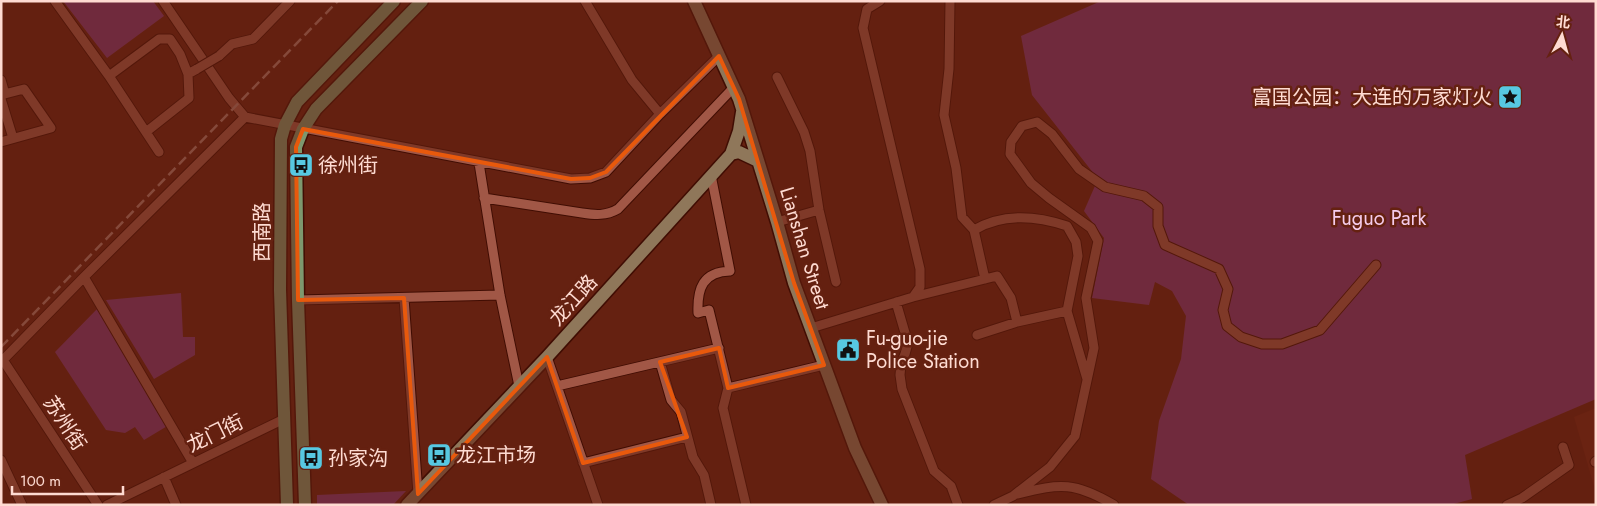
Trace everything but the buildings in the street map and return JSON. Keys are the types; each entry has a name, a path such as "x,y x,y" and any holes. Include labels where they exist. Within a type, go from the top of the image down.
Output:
{"main road":[{"name":"西南路","path":"287,505 281,301 281,139 285,125 297,102 394,1"},
{"path":"304,505 296,147 303,129 316,109 422,1"}],"street":[{"path":"54,1 109,76 159,152"},
{"path":"163,1 228,98 246,117 571,180 590,178 606,172 660,114 719,56"},
{"path":"188,74 218,56 232,44 253,39 290,1"},
{"path":"585,1 632,80 660,114"},
{"name":"Lianshan Street","path":"694,1 742,107 778,222 794,283 855,448 882,505"},
{"path":"880,1 867,9 863,28 920,269 920,286 913,297"},
{"path":"950,1 949,69 944,115 956,168 962,217 974,230 986,279"},
{"path":"109,76 159,39 170,39 180,54 188,74 189,98 146,132"},
{"path":"777,77 804,132 810,151 818,210 836,282"},
{"path":"1,80 13,138"},
{"path":"484,198 590,214 611,213 618,209 734,87"},
{"path":"1,142 51,128 24,89 3,96"},
{"name":"龙江路","path":"407,505 547,357 731,154 739,131 742,107"},
{"path":"2,361 246,117"},
{"path":"1013,496 1050,467 1075,436 1094,348 1086,298 1098,240 1091,228 1049,198 1031,182 1010,154 1011,142 1022,126 1037,122 1052,134 1079,169 1105,188 1144,196 1158,207 1158,226 1165,245 1219,269 1228,289 1223,310 1227,326 1241,337 1262,344 1282,344 1320,330 1376,265"},
{"path":"731,154 739,152 758,161"},
{"path":"479,163 500,295 519,386"},
{"path":"711,175 730,271 718,271 705,281 698,300 698,313 709,310 719,348 728,388 723,408 746,505"},
{"path":"778,222 818,210"},
{"path":"974,230 986,223 1010,218 1049,220 1067,226 1076,242 1078,256 1067,311 1088,381"},
{"path":"810,328 913,297 997,276 1011,298 1017,322"},
{"path":"84,277 193,463"},
{"path":"281,301 500,295"},
{"path":"404,298 418,494"},
{"path":"896,302 908,343 901,364 902,389 934,471 951,486 958,505"},
{"path":"977,335 1017,322 1067,311"},
{"path":"557,386 719,348"},
{"path":"547,357 598,505"},
{"name":"苏州街","path":"2,361 98,505"},
{"path":"660,362 672,400 681,412 693,457 704,475 711,505"},
{"path":"728,388 824,364"},
{"path":"284,417 302,414"},
{"name":"龙门街","path":"107,505 284,417"},
{"path":"583,463 687,437"},
{"path":"1507,505 1522,498 1569,465 1563,447"},
{"path":"1,460 22,505"},
{"path":"164,477 176,505"},
{"path":"994,505 1013,496 1048,486 1069,486 1092,492 1114,505"}],"highlighted area":[{"path":"719,56 739,99 794,283 824,365 728,388 719,348 660,362 687,437 583,463 547,357 418,494 404,298 298,300 296,147 303,129 571,179 590,178 606,172"}],"shaded area":[{"path":"1596,408 1596,493 1574,417"}],"green space":[{"path":"63,1 153,1 164,16 107,58"},
{"name":"Fuguo Park","path":"1101,1 1596,1 1596,399 1465,455 1472,499 1450,505 1189,505 1151,479 1159,421 1181,359 1186,316 1172,291 1155,282 1149,305 1092,298 1104,238 1084,211 1098,179 1032,95 1021,36"},
{"path":"181,293 183,337 195,337 195,355 154,379 106,300"},
{"path":"98,308 169,425 144,440 135,427 125,433 106,430 55,352"},
{"path":"406,491 393,505 317,505 317,495"}],"railway":[{"path":"1,347 338,1"}],"place":[{"name":"富国公园：大连的万家灯火","path":"1510,97"},
{"name":"徐州街","path":"301,165"},
{"name":"Fu-guo-jie Police Station","path":"848,350"},
{"name":"龙江市场","path":"439,455"},
{"name":"孙家沟","path":"311,458"}]}
